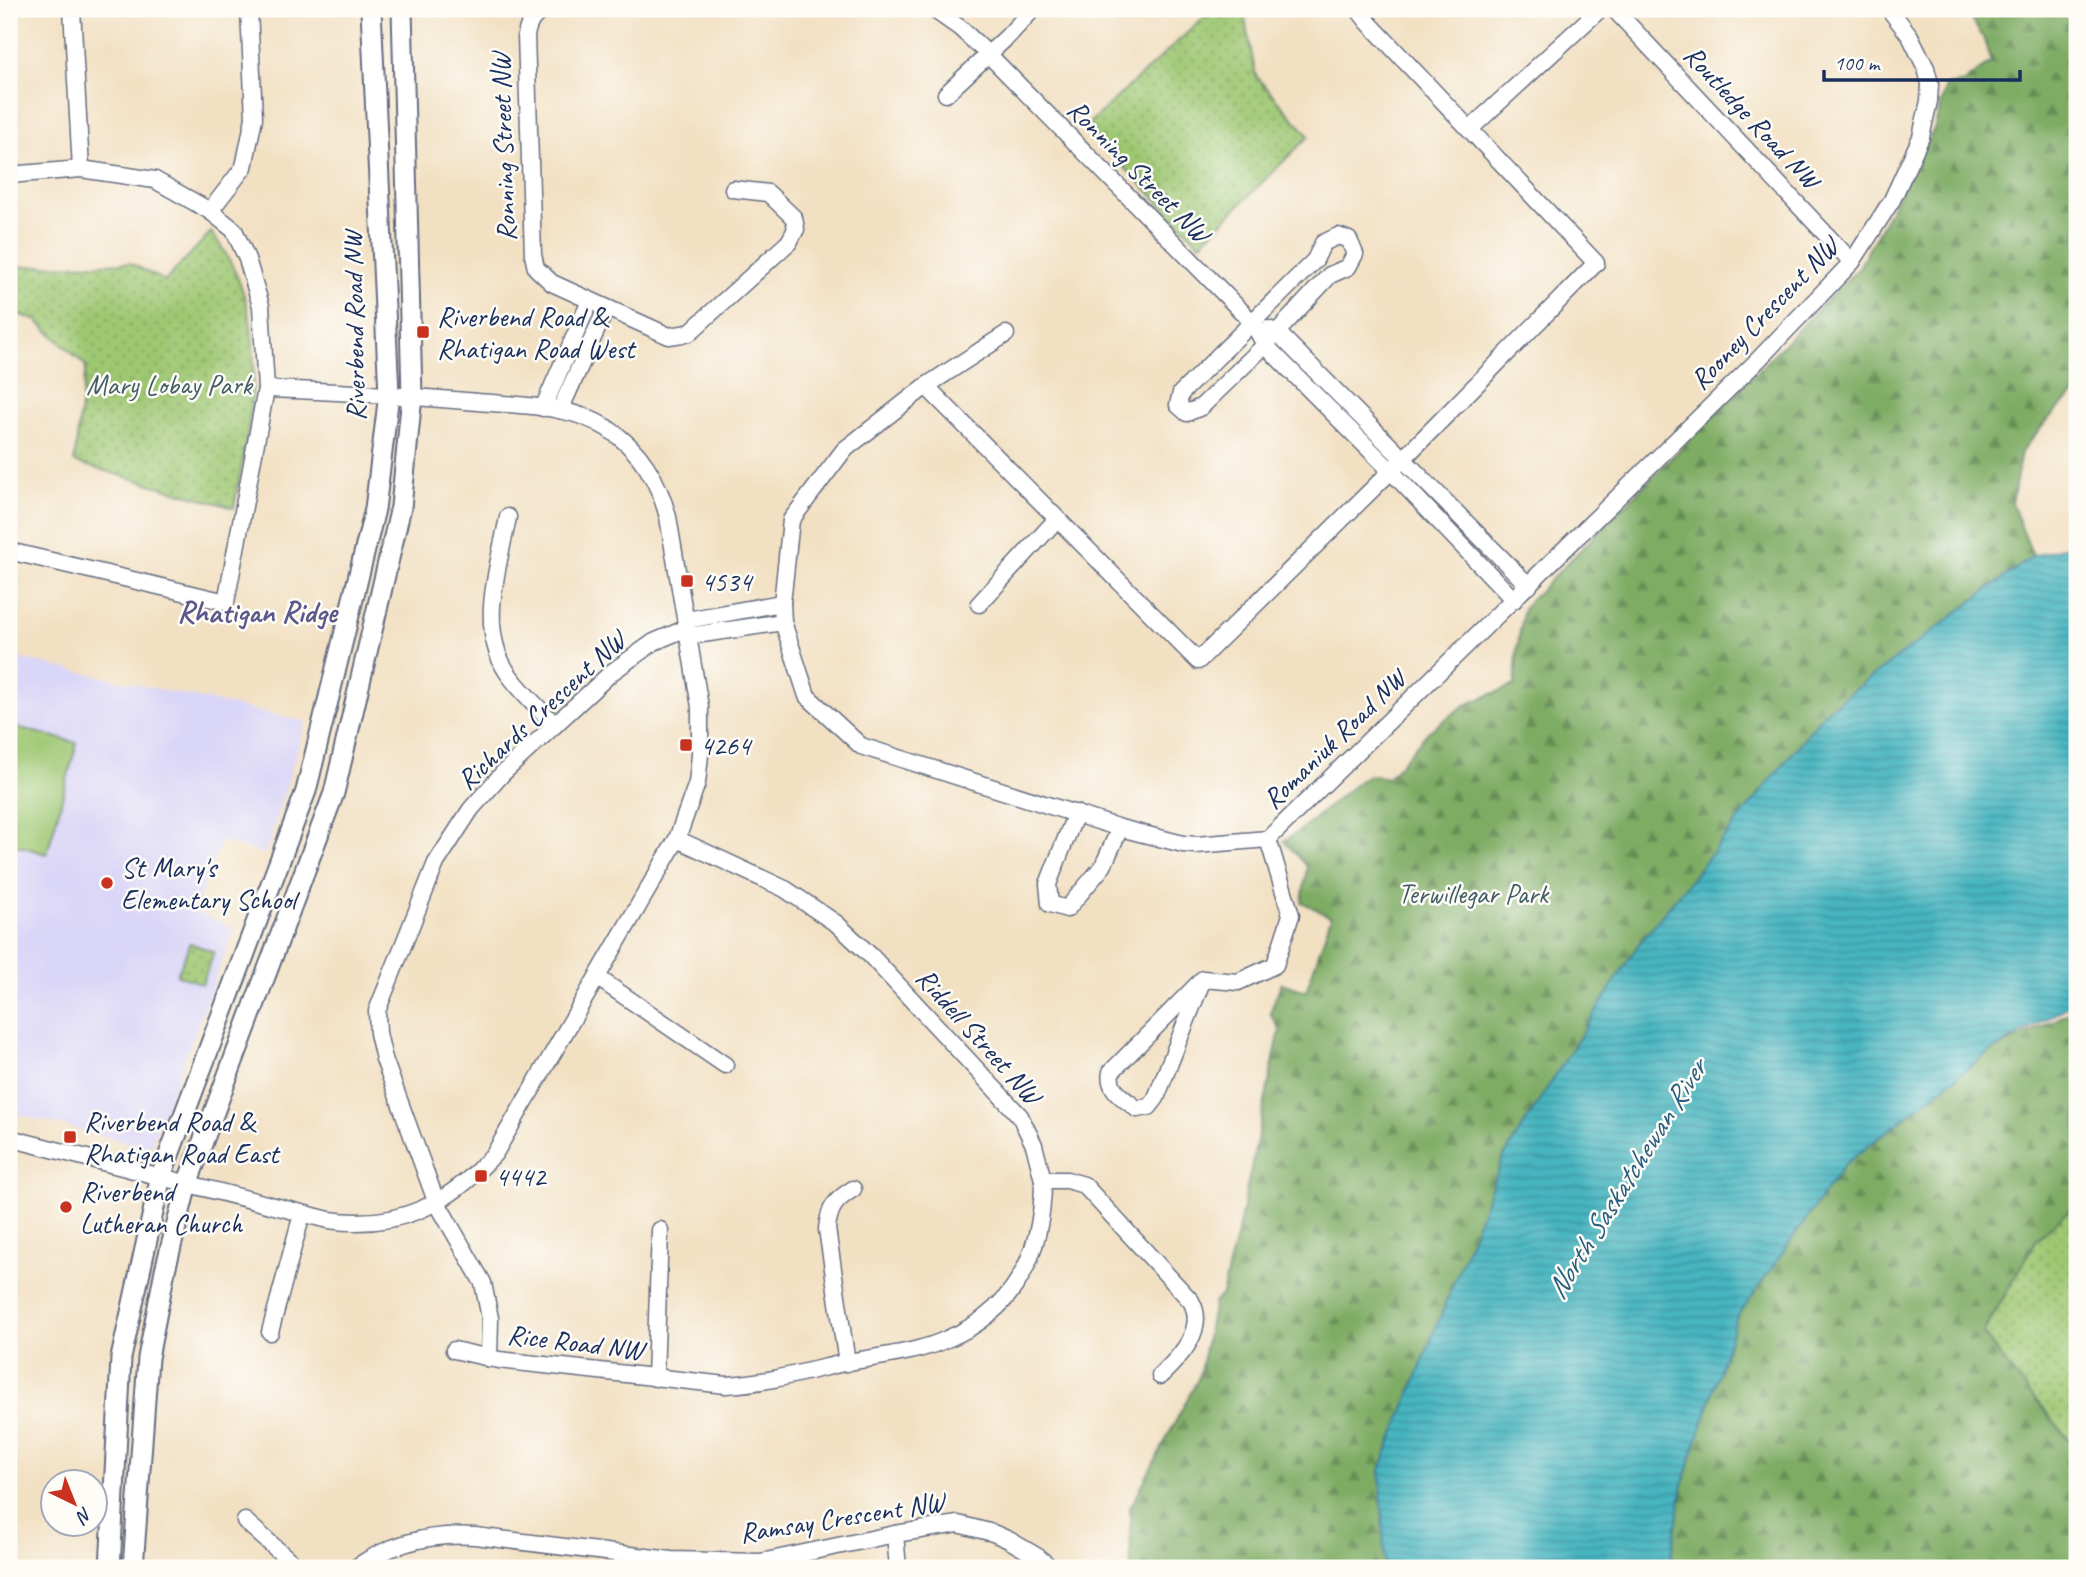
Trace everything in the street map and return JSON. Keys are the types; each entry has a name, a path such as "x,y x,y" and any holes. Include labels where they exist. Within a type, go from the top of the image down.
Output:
{"main road":[{"name":"Riverbend Road NW","path":"110,1568 121,1358 160,1176 306,791 375,509 389,394 371,9"},
{"name":"Riverbend Road NW","path":"133,1568 148,1358 164,1270 187,1184 334,793 401,507 412,396 402,9"}],"street":[{"path":"72,9 81,169"},
{"path":"210,211 244,167 254,118 248,9"},
{"name":"Ronning Street NW","path":"548,9 536,14 526,35 534,261 536,268 545,278 606,309 669,336 683,335 696,329 789,242 796,229 794,218 774,197 758,190 733,189"},
{"name":"Ronning Street NW","path":"933,9 960,28 989,55 1253,323 1265,345 1391,471 1514,600"},
{"path":"946,94 989,55 1033,9"},
{"path":"926,386 1198,661 1404,458 1597,262 1358,9"},
{"path":"1471,128 1600,9"},
{"name":"Routledge Road NW","path":"1614,9 1852,262"},
{"name":"Rooney Crescent NW","path":"1514,600 1755,363 1852,262 1892,200 1920,136 1929,102 1930,84 1910,36 1889,9"},
{"path":"9,176 81,169 155,180 210,211 234,230 247,259 261,306 266,388 226,602 9,551"},
{"path":"1338,236 1349,240 1355,254 1348,267 1330,275 1277,332 1201,407 1187,413 1178,405 1181,393 1315,260 1323,243 1338,236"},
{"path":"552,409 590,301"},
{"path":"552,409 606,309"},
{"name":"Ronning Street NW","path":"1253,323 1277,332 1529,586"},
{"name":"Romaniuk Road NW","path":"1006,334 926,386 844,450 790,520 782,603 783,622 807,695 861,746 1120,828 1183,844 1268,839 1514,600"},
{"path":"9,1138 302,1214 351,1223 382,1222 436,1201 469,1180 495,1153 677,839 696,783 700,755 700,707 668,517 661,491 653,475 635,451 590,419 552,409 389,394 266,388"},
{"path":"508,517 493,599 493,637 507,671 555,725"},
{"path":"979,604 1057,519"},
{"path":"687,628 782,603"},
{"path":"687,628 783,622"},
{"name":"Richards Crescent NW","path":"436,1201 382,1052 377,1011 436,863 458,827 486,790 555,725 625,661 654,642 687,628"},
{"path":"1076,813 1048,884 1050,904 1067,909 1103,866 1120,828"},
{"name":"Riddell Street NW","path":"677,839 785,889 814,907 855,940 1020,1116 1034,1145 1043,1180"},
{"path":"1203,979 1238,982 1275,965 1291,915 1268,839"},
{"path":"598,978 725,1065"},
{"path":"1203,979 1156,1098 1149,1107 1137,1109 1112,1088 1111,1072 1203,979"},
{"path":"1043,1180 1076,1181 1084,1185 1191,1301 1197,1315 1195,1329 1178,1359 1160,1376"},
{"name":"Rice Road NW","path":"454,1350 489,1359 711,1385 742,1384 946,1340 965,1331 1000,1303 1028,1265 1041,1222 1043,1180"},
{"path":"847,1363 827,1230 833,1204 853,1189"},
{"name":"Rice Road NW","path":"436,1201 483,1283 489,1311 489,1359"},
{"path":"270,1332 302,1214"},
{"name":"Rice Road NW","path":"654,1378 660,1230"},
{"path":"245,1521 298,1568"},
{"name":"Ramsay Crescent NW","path":"355,1568 380,1553 410,1541 458,1535 670,1564 761,1562 895,1534 958,1524 1001,1536 1024,1548 1051,1568"},
{"path":"895,1534 898,1568"}],"shaded area":[{"name":"St Mary's Elementary School","path":"9,656 306,722 265,854 221,841 194,911 235,928 150,1148 9,1112"}],"green space":[{"path":"1213,9 1243,9 1256,76 1309,136 1200,244 1085,127"},
{"name":"Terwillegar Park","path":"1974,9 2077,9 2077,391 2050,417 2021,452 2012,504 2033,556 1826,711 1638,945 1503,1158 1380,1470 1385,1568 1131,1568 1130,1508 1199,1377 1214,1303 1222,1294 1280,1030 1270,1013 1281,983 1306,991 1331,917 1302,902 1307,866 1284,841 1368,775 1388,778 1428,732 1465,705 1515,685 1517,649 1524,607 1858,269 1934,129 1946,86 1962,83 1991,62 1983,37 1971,19"},
{"name":"Mary Lobay Park","path":"211,232 232,264 245,297 252,331 252,400 234,508 74,462 86,366 36,320 9,311 9,267 130,263 165,281"},
{"path":"9,725 77,743 47,854 9,843"},
{"path":"190,943 214,952 202,984 177,975"},
{"path":"2077,1009 2077,1203 2036,1240 1983,1333 2011,1371 2077,1449 2077,1568 1669,1568 1683,1485 1736,1319 1844,1165 1986,1054"},
{"path":"2077,1203 2077,1449 2011,1371 1983,1333 2036,1240"}],"water":[{"name":"North Saskatchewan River","path":"2077,544 2077,1001 1986,1054 1844,1165 1736,1319 1683,1485 1669,1568 1385,1568 1380,1470 1503,1158 1638,945 1826,711 2033,556"}],"pier":[{"path":"2077,541 2077,585 2068,543"}],"place":[{"name":"Riverbend Road & Rhatigan Road West","path":"423,332"},
{"name":"4534","path":"687,581"},
{"name":"4264","path":"686,745"},
{"name":"St Mary's Elementary School","path":"107,883"},
{"name":"Riverbend Road & Rhatigan Road East","path":"70,1137"},
{"name":"4442","path":"481,1176"},
{"name":"Riverbend Lutheran Church","path":"66,1207"}],"district":[{"name":"Rhatigan Ridge","path":"257,612"}]}
